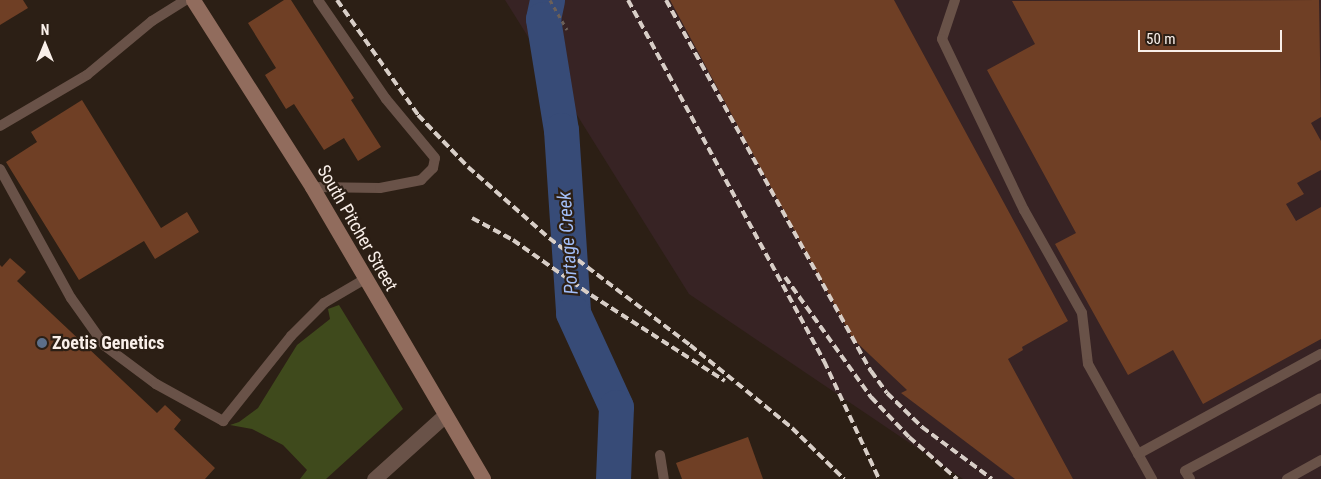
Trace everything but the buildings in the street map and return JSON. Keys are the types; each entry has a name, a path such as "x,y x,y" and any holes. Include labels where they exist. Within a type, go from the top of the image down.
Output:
{"main road":[{"name":"South Pitcher Street","path":"193,0 312,187 444,416 484,479"}],"street":[{"path":"374,479 444,416"}],"lane":[{"path":"0,126 86,75 152,21 185,0"},
{"path":"312,187 380,188 421,180 433,168 435,158 386,99 318,0"},
{"path":"955,0 942,39 1024,210 1082,313 1088,364 1152,479"},
{"path":"0,169 71,298 104,346 156,384 224,421 311,316 324,303 365,279"},
{"path":"1138,454 1321,354"},
{"path":"1190,479 1185,470 1321,398"},
{"path":"660,455 664,479"},
{"path":"1287,479 1321,460"}],"path":[{"path":"550,0 567,30"}],"shaded area":[{"path":"505,0 1321,0 1321,479 963,479 689,294"}],"green space":[{"path":"339,305 403,409 326,479 300,479 307,470 283,445 252,429 230,425 239,422 258,408 297,345 330,319 328,309"}],"waterway":[{"name":"Portage Creek","path":"547,0 543,19 561,130 573,313 616,407 613,479"}],"railway":[{"path":"337,0 418,115 468,167 549,238 690,345 792,428 844,479"},
{"path":"628,0 824,361 879,479"},
{"path":"666,0 871,371 887,393 922,427 992,479"},
{"path":"472,218 513,240 591,295 725,381"},
{"path":"785,277 871,397 909,437 957,479"}],"place":[{"name":"Zoetis Genetics","path":"42,343"}]}
